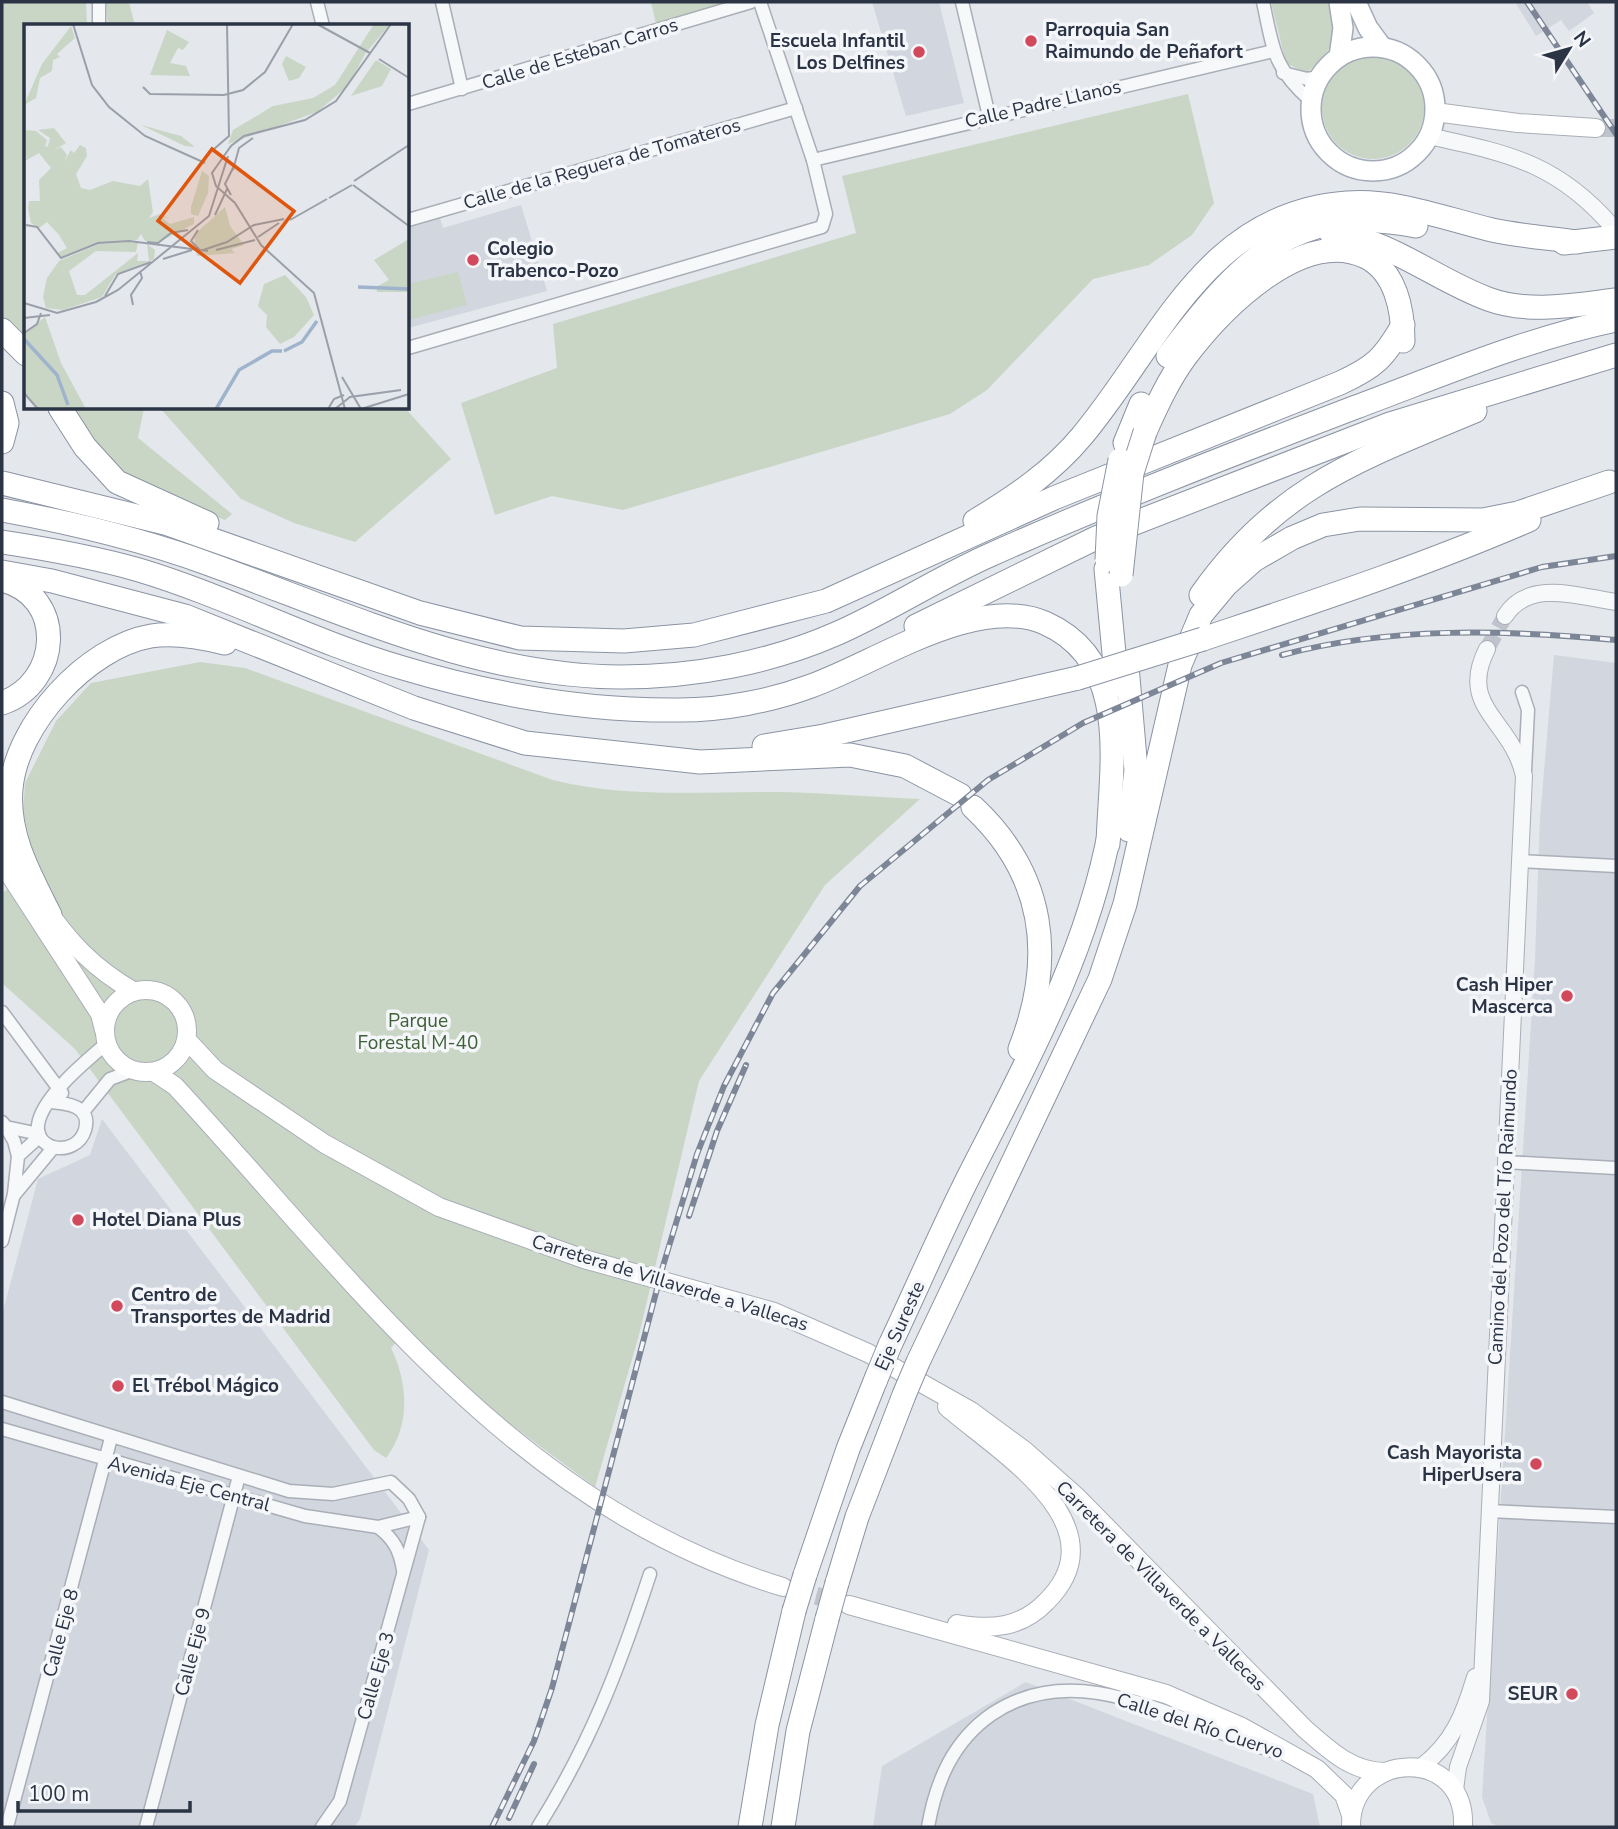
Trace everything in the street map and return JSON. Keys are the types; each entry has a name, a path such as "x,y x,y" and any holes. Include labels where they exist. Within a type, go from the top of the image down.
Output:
{"highway":[{"path":"879,577 1031,487 1080,438 1108,404 1185,291 1238,242 1274,221 1320,206 1374,203 1496,231 1577,242"},
{"path":"1058,1067 1070,1019 1112,908 1131,819 1136,770 1109,516 1125,443 1139,406 1163,363 1242,269 1268,248 1306,228 1333,221 1397,222 1496,241 1537,245 1616,237"},
{"path":"1213,301 1259,263 1298,239 1326,232 1357,235 1382,245 1491,300 1563,307 1616,300"},
{"path":"1108,844 1119,784 1122,736 1114,572 1132,473 1145,432 1161,395 1186,356 1228,311 1269,275 1295,260 1325,249 1354,252 1368,258 1382,270 1397,294 1403,325 1403,342 1381,378 1313,409 1229,455"},
{"path":"2,510 99,529 169,550 401,635 528,669 620,677 712,670 767,660 837,634 985,557 1229,455 1523,344 1616,320"},
{"path":"2,483 166,523 419,613 520,638 624,641 694,635 826,601 1054,498 1371,368 1385,355 1403,325"},
{"path":"2,330 24,352"},
{"path":"629,708 717,697 772,686 850,659 1096,538 1390,424 1609,357"},
{"path":"1150,796 1149,757 1159,708 1179,641 1199,599 1224,563 1250,535 1291,499 1336,471 1609,357"},
{"path":"2,403 7,423 2,442"},
{"path":"61,410 85,447 117,482 146,498 356,583 419,613"},
{"path":"1058,1067 1100,979 1125,905 1180,665 1202,615 1226,585 1254,560 1292,538 1323,526 1360,519 1483,520 1518,513 1613,481"},
{"path":"649,756 768,745 824,736 1078,678 1203,639 1464,548 1613,481"},
{"path":"2,542 55,550 143,571 402,668 530,700 629,708 719,709 808,687 937,631 988,616 1042,622 1076,643 1093,664 1109,702 1112,752 1108,844"},
{"path":"2,572 52,581 185,616 324,669 414,708 525,743 699,762 850,755 905,766 966,801 989,822 1018,863 1035,907 1041,952 1031,1020 987,1118 968,1178"},
{"path":"2,580 18,584 37,600 48,623 48,645 42,668 28,689 2,703"},
{"path":"50,915 17,845 11,788 19,757 31,731 71,680 96,660 122,645 150,636 178,635 211,639 324,669"},
{"name":"Eje Sureste","path":"750,1827 766,1725 794,1611 848,1449 890,1345 1065,981 1090,912 1108,844"},
{"name":"Eje Sureste","path":"783,1827 798,1731 857,1517 918,1362 1058,1067"}],"main road":[{"path":"1339,2 1343,28 1339,57"},
{"path":"1356,2 1368,28 1382,47"},
{"path":"1382,47 1400,53 1415,63 1426,77 1433,94 1435,112 1429,136 1413,156 1390,169 1373,172 1355,169 1339,162 1326,150 1311,118 1311,100 1319,77 1339,57 1360,48 1382,47"},
{"path":"1435,112 1518,123 1596,128"},
{"path":"2,842 76,949 104,974 133,991"},
{"path":"2,863 100,1014 113,1055 134,1070 154,1072 175,1086 409,1345 486,1418 551,1471 596,1502 666,1542 735,1573 783,1587"},
{"path":"106,1038 112,1007 133,991 146,989 170,997 185,1016 187,1040 175,1061 154,1072"},
{"name":"Carretera de Villaverde a Vallecas","path":"187,1040 215,1070 292,1122 439,1207 584,1259 774,1312 868,1353 982,1419 1024,1450 1077,1497 1276,1703 1331,1752 1355,1766 1385,1772"},
{"path":"927,1387 1049,1494 1065,1522 1069,1545 1068,1565 1057,1588 1040,1608 1017,1622 1004,1626 978,1628 857,1606 1166,1694 1242,1727 1335,1783 1344,1795 1351,1821"},
{"path":"1351,1821 1359,1794 1385,1772 1399,1767 1421,1767 1432,1771 1455,1790 1464,1814 1464,1827"}],"street":[{"path":"99,2 99,24"},
{"path":"317,2 322,24"},
{"path":"442,2 462,89"},
{"name":"Calle de Esteban Carros","path":"410,103 751,2"},
{"path":"410,347 822,226 827,214 813,160 760,2"},
{"path":"962,2 989,116"},
{"path":"1263,2 1273,51 1283,73 1311,100"},
{"name":"Calle Padre Llanos","path":"813,160 989,116 1273,51"},
{"path":"1283,73 1307,79 1319,77"},
{"name":"Calle de la Reguera de Tomateros","path":"410,219 796,108"},
{"path":"1429,136 1524,160 1559,177 1604,216 1616,231"},
{"path":"1505,616 1518,601 1540,593 1616,602"},
{"name":"Camino del Pozo del Tío Raimundo","path":"1487,649 1478,669 1478,691 1484,707 1515,747 1524,776"},
{"name":"Camino del Pozo del Tío Raimundo","path":"1455,1790 1458,1767 1481,1701 1528,710 1522,692"},
{"path":"1520,861 1616,866"},
{"path":"2,1012 68,1103 83,1112 86,1126 81,1138 70,1147 53,1148 39,1135 4,1124"},
{"path":"18,1156 39,1135 39,1120 59,1089 106,1038"},
{"path":"83,1112 110,1079 134,1070"},
{"path":"50,1102 68,1103"},
{"path":"2,1241 14,1194 18,1156 14,1141 4,1124"},
{"path":"14,1194 53,1148"},
{"path":"1505,1162 1616,1168"},
{"name":"Avenida Eje Central","path":"2,1402 289,1491 333,1494 391,1482 409,1499 419,1517"},
{"name":"Avenida Eje Central","path":"2,1429 304,1516 378,1527"},
{"name":"Calle Eje 8","path":"7,1827 111,1438"},
{"name":"Calle Eje 9","path":"146,1827 239,1476"},
{"path":"1489,1511 1616,1517"},
{"path":"378,1527 419,1517"},
{"name":"Calle Eje 3","path":"323,1827 340,1801 419,1517"},
{"path":"378,1527 392,1538 401,1556 404,1577"},
{"path":"538,1827 564,1786 603,1709 650,1574"},
{"name":"Camino del Pozo del Tío Raimundo","path":"1421,1767 1444,1749 1455,1732 1466,1708 1481,1658"},
{"name":"Calle del Río Cuervo","path":"928,1827 941,1774 960,1744 984,1720 1001,1708 1044,1691 1078,1690 1124,1699 1296,1758"}],"shaded area":[{"name":"Escuela Infantil Los Delfines","path":"872,2 939,2 964,103 906,116"},
{"path":"1515,2 1587,2 1594,13 1569,31 1561,20 1536,36"},
{"name":"Colegio Trabenco-Pozo","path":"521,205 547,291 410,327 410,227 440,218 443,228"},
{"path":"1554,655 1616,663 1616,1827 1501,1827 1491,1823 1482,1797 1535,960 1540,818"},
{"path":"102,1119 429,1550 360,1819 354,1827 2,1827 2,1315 38,1179 90,1155"},
{"path":"1026,1682 1313,1794 1320,1827 873,1827 882,1766"}],"green space":[{"path":"2,2 86,2 87,24 24,24 24,338 2,318"},
{"path":"106,2 129,2 134,24 108,24"},
{"path":"651,2 732,2 656,24"},
{"path":"1271,2 1332,2 1336,24 1332,42 1323,58 1306,73 1286,63"},
{"path":"1373,57 1392,61 1409,72 1420,89 1424,108 1420,127 1409,144 1392,155 1373,159 1354,155 1337,144 1326,127 1322,108 1326,89 1337,72 1354,61"},
{"path":"1188,94 1214,203 1192,235 1149,265 1093,279 987,390 950,414 623,510 552,496 495,515 461,403 557,368 553,324 856,233 842,176"},
{"path":"458,272 467,305 410,319 410,284"},
{"path":"72,410 144,410 138,438 232,514 225,520 151,491 124,475 90,438"},
{"path":"162,410 407,410 451,459 355,542 294,523 241,499"},
{"name":"Parque Forestal M-40","path":"200,662 245,668 553,780 582,786 638,792 781,792 920,799 825,885 699,1081 639,1335 595,1487 498,1415 407,1330 391,1348 397,1361 403,1389 400,1432 386,1458 374,1450 75,1049 2,983 2,893 37,870 23,812 25,783 56,721 91,683"}],"tunnel":[{"path":"1596,128 1616,128"},
{"path":"1487,649 1505,616"},
{"path":"790,1589 844,1603"}],"railway":[{"path":"1527,2 1616,134"},
{"path":"492,1827 534,1741 552,1688 663,1266 697,1154 724,1086 773,993 860,886 988,780 1083,723 1221,663 1542,567 1616,556"},
{"path":"1282,655 1364,639 1448,633 1533,634 1616,640"},
{"path":"689,1216 717,1131 746,1065"},
{"path":"509,1818 534,1764"}],"place":[{"name":"Parroquia San Raimundo de Peñafort","path":"1031,41"},
{"name":"Escuela Infantil Los Delfines","path":"919,52"},
{"name":"Colegio Trabenco-Pozo","path":"473,260"},
{"name":"Cash Hiper Mascerca","path":"1567,996"},
{"name":"Hotel Diana Plus","path":"78,1220"},
{"name":"Centro de Transportes de Madrid","path":"117,1306"},
{"name":"El Trébol Mágico","path":"118,1386"},
{"name":"Cash Mayorista HiperUsera","path":"1536,1464"},
{"name":"SEUR","path":"1572,1694"}]}
